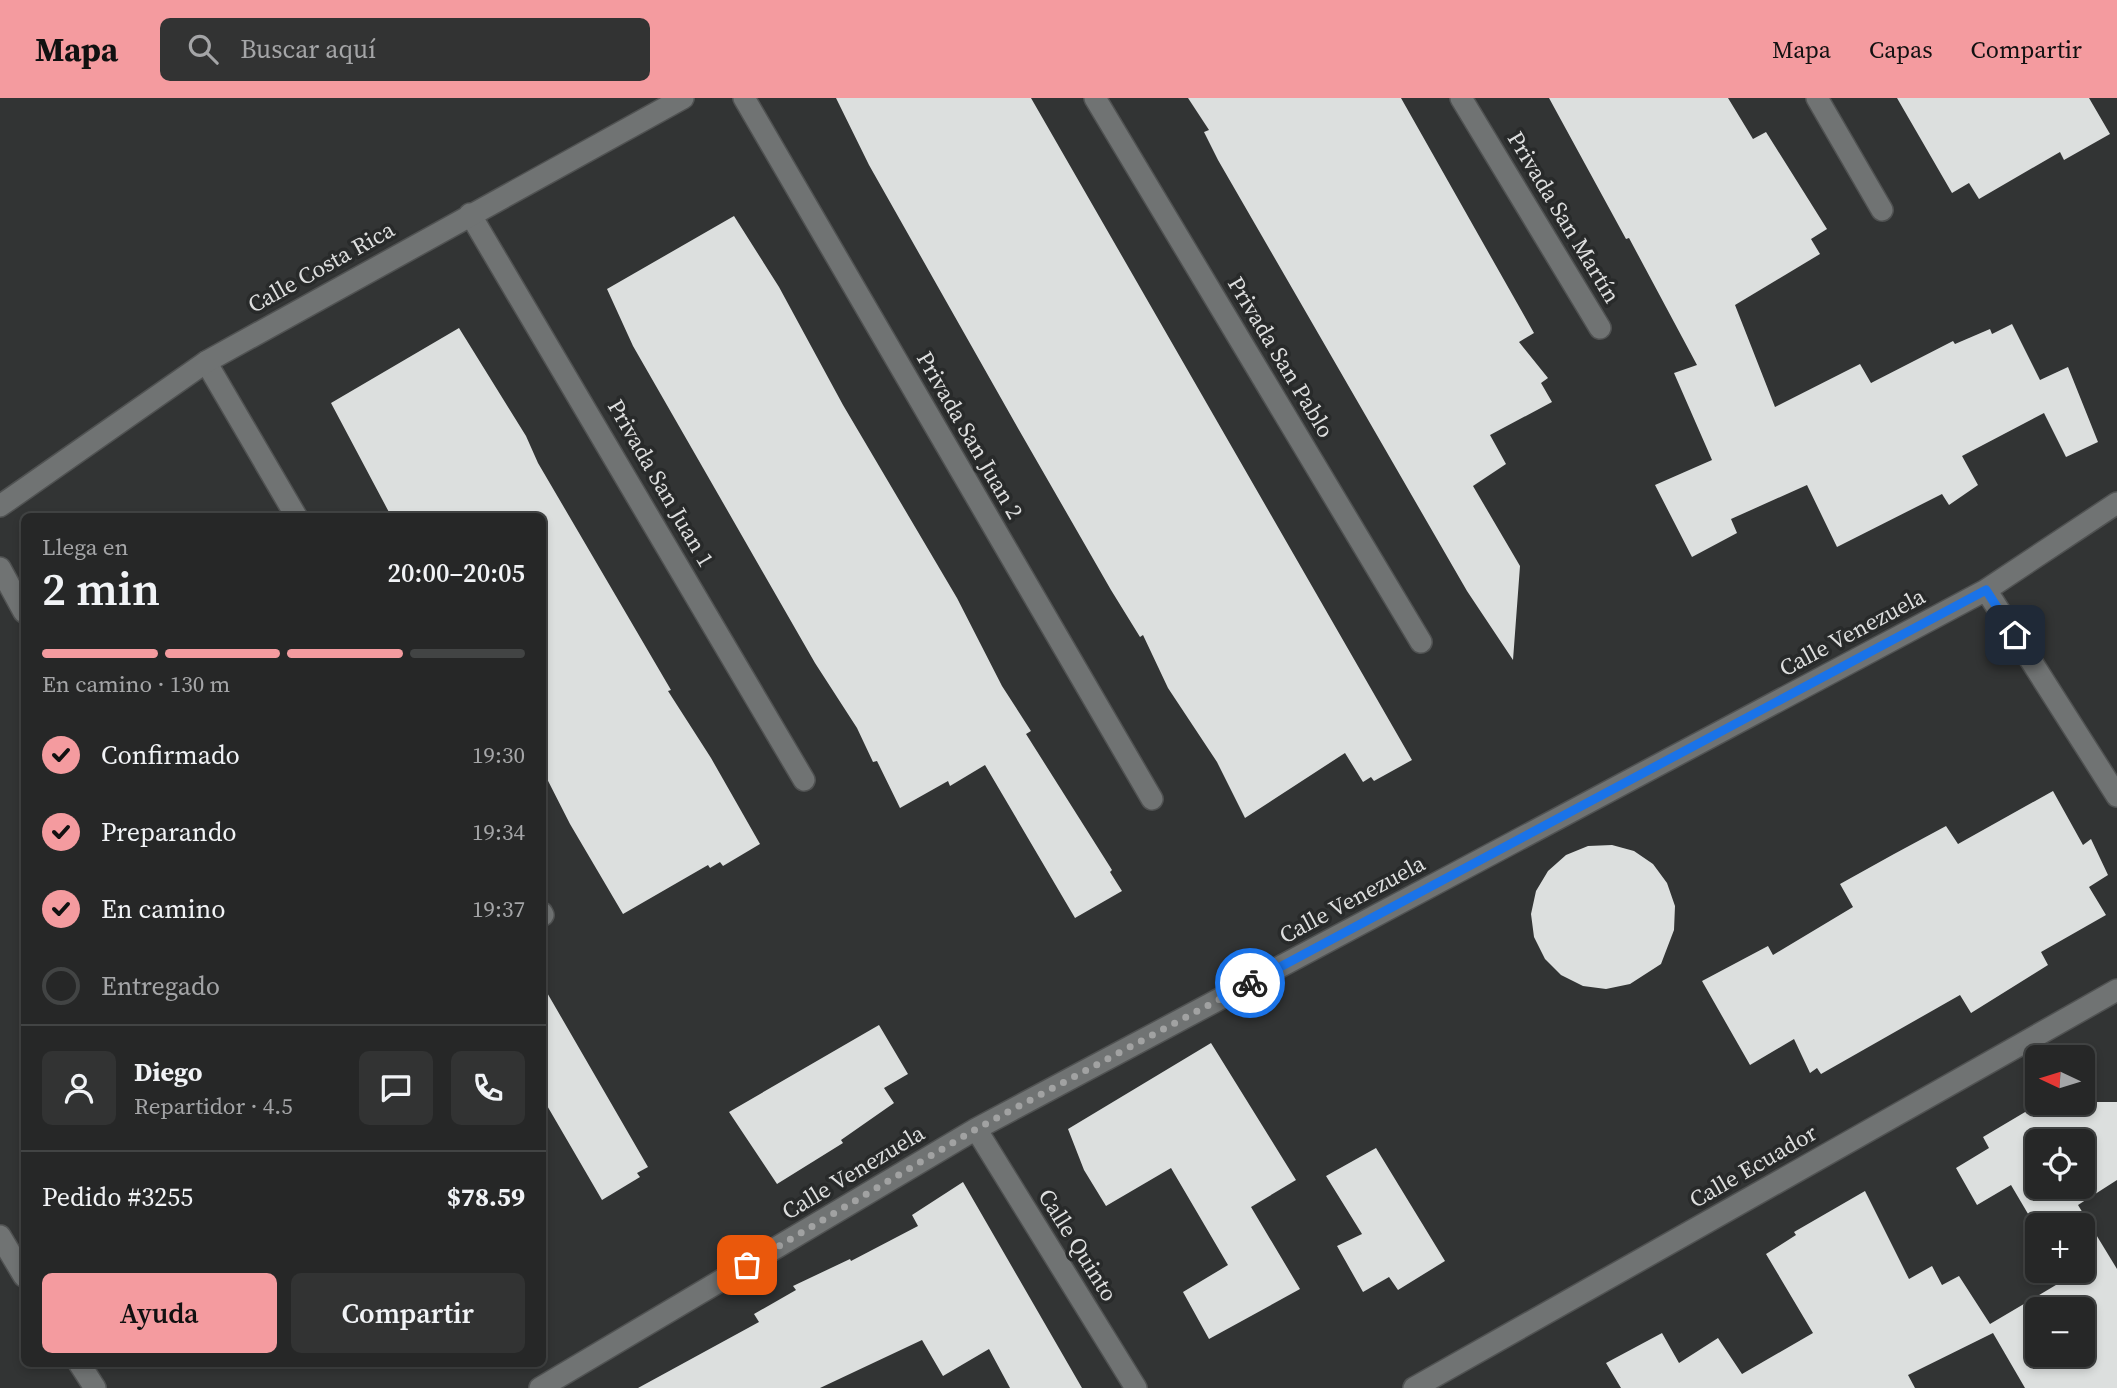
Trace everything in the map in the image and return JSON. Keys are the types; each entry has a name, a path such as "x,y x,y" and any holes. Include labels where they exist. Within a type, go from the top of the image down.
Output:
{"street":[{"name":"Calle Costa Rica","path":"0,506 206,362 683,98"},
{"name":"Privada San Juan 2","path":"744,98 1152,799"},
{"name":"Privada San Pablo","path":"1095,98 1421,642"},
{"name":"Privada San Martín","path":"1461,98 1600,328"},
{"path":"1817,98 1882,210"},
{"name":"Privada San Juan 1","path":"470,214 804,780"},
{"path":"206,362 294,513"},
{"name":"Calle Venezuela","path":"540,1388 976,1129 1986,590 2117,503"},
{"path":"0,568 21,606"},
{"path":"1986,590 2117,796"},
{"name":"Calle Ecuador","path":"1415,1388 2117,990"},
{"name":"Calle Quinto","path":"976,1129 1136,1388"},
{"path":"0,1236 21,1271"},
{"path":"82,1367 95,1388"}],"building":[{"path":"836,98 1031,98 1412,760 1374,781 1371,777 1363,782 1345,753 1245,818 1217,762 1168,688 1143,635 1140,637 1111,590 1019,430 869,165"},
{"path":"1188,98 1401,98 1534,333 1519,342 1548,378 1541,383 1552,402 1490,435 1506,464 1473,486 1520,566 1513,660 1467,591 1218,160 1204,132 1209,130"},
{"path":"1549,98 1728,98 1753,139 1766,132 1827,229 1811,239 1820,254 1735,305 1775,407 1860,364 1871,383 1953,341 1955,344 1990,329 1992,334 2012,324 2040,380 2068,367 2098,442 2066,457 2044,413 1962,456 1978,485 1949,505 1942,494 1837,547 1807,485 1731,519 1737,533 1692,557 1655,485 1712,460 1674,373 1697,365"},
{"path":"1897,98 2089,98 2110,134 2064,160 2060,152 1979,199 1969,183 1952,193"},
{"path":"734,216 779,287 843,405 957,598 1002,686 1031,731 1026,734 1112,870 1110,872 1122,891 1075,918 985,765 950,786 948,781 900,808 877,761 873,762 857,728 815,663 633,346 607,289"},
{"path":"459,328 526,436 538,463 671,690 668,691 711,758 760,844 723,866 720,862 710,868 708,865 623,914 570,824 546,777 546,513 389,513 331,403"},
{"path":"2053,791 2083,845 2091,839 2108,875 2089,887 2106,915 2041,952 2048,965 1971,1013 1960,995 1821,1074 1817,1068 1810,1073 1794,1039 1750,1065 1702,981 1768,946 1773,955 1853,907 1840,884 1894,854 1946,826 1958,844"},
{"path":"1612,845 1634,851 1653,864 1667,883 1675,906 1674,930 1661,964 1630,984 1606,989 1583,986 1561,975 1545,959 1534,937 1531,914 1536,891 1548,871 1566,855 1588,846"},
{"path":"546,991 648,1167 637,1173 640,1177 602,1200 546,1104"},
{"path":"879,1025 908,1074 884,1088 894,1103 841,1140 843,1143 777,1184 729,1112"},
{"path":"1211,1043 1296,1180 1251,1207 1300,1289 1209,1339 1183,1292 1228,1265 1171,1168 1106,1206 1084,1170 1068,1129"},
{"path":"2095,1102 2117,1102 2117,1180 2095,1194 2095,1129 2025,1129 2025,1199 2087,1199 2078,1205 2083,1213 2028,1213 2011,1185 1977,1205 1956,1168 1989,1148 1983,1137 2025,1112 2025,1115 2095,1115"},
{"path":"1376,1148 1445,1261 1398,1290 1389,1277 1363,1292 1337,1246 1362,1234 1326,1176"},
{"path":"963,1182 1082,1388 1010,1388 989,1349 943,1376 922,1340 820,1388 638,1388 759,1322 754,1314 796,1290 793,1286 850,1259 851,1261 918,1226 912,1215"},
{"path":"1865,1191 1909,1279 1932,1266 1942,1285 1959,1276 1990,1324 2025,1303 2025,1367 2095,1367 2095,1297 2036,1297 2059,1283 2095,1283 2095,1233 2117,1269 2117,1388 2025,1388 1993,1333 1908,1375 1915,1388 1621,1388 1606,1363 1662,1333 1679,1363 1718,1338 1742,1374 1813,1333 1766,1254 1796,1235 1794,1232"}],"way so far":[{"path":"747,1265 976,1129 1250,983"}],"route":[{"path":"1250,983 1986,590 2015,635"}]}
